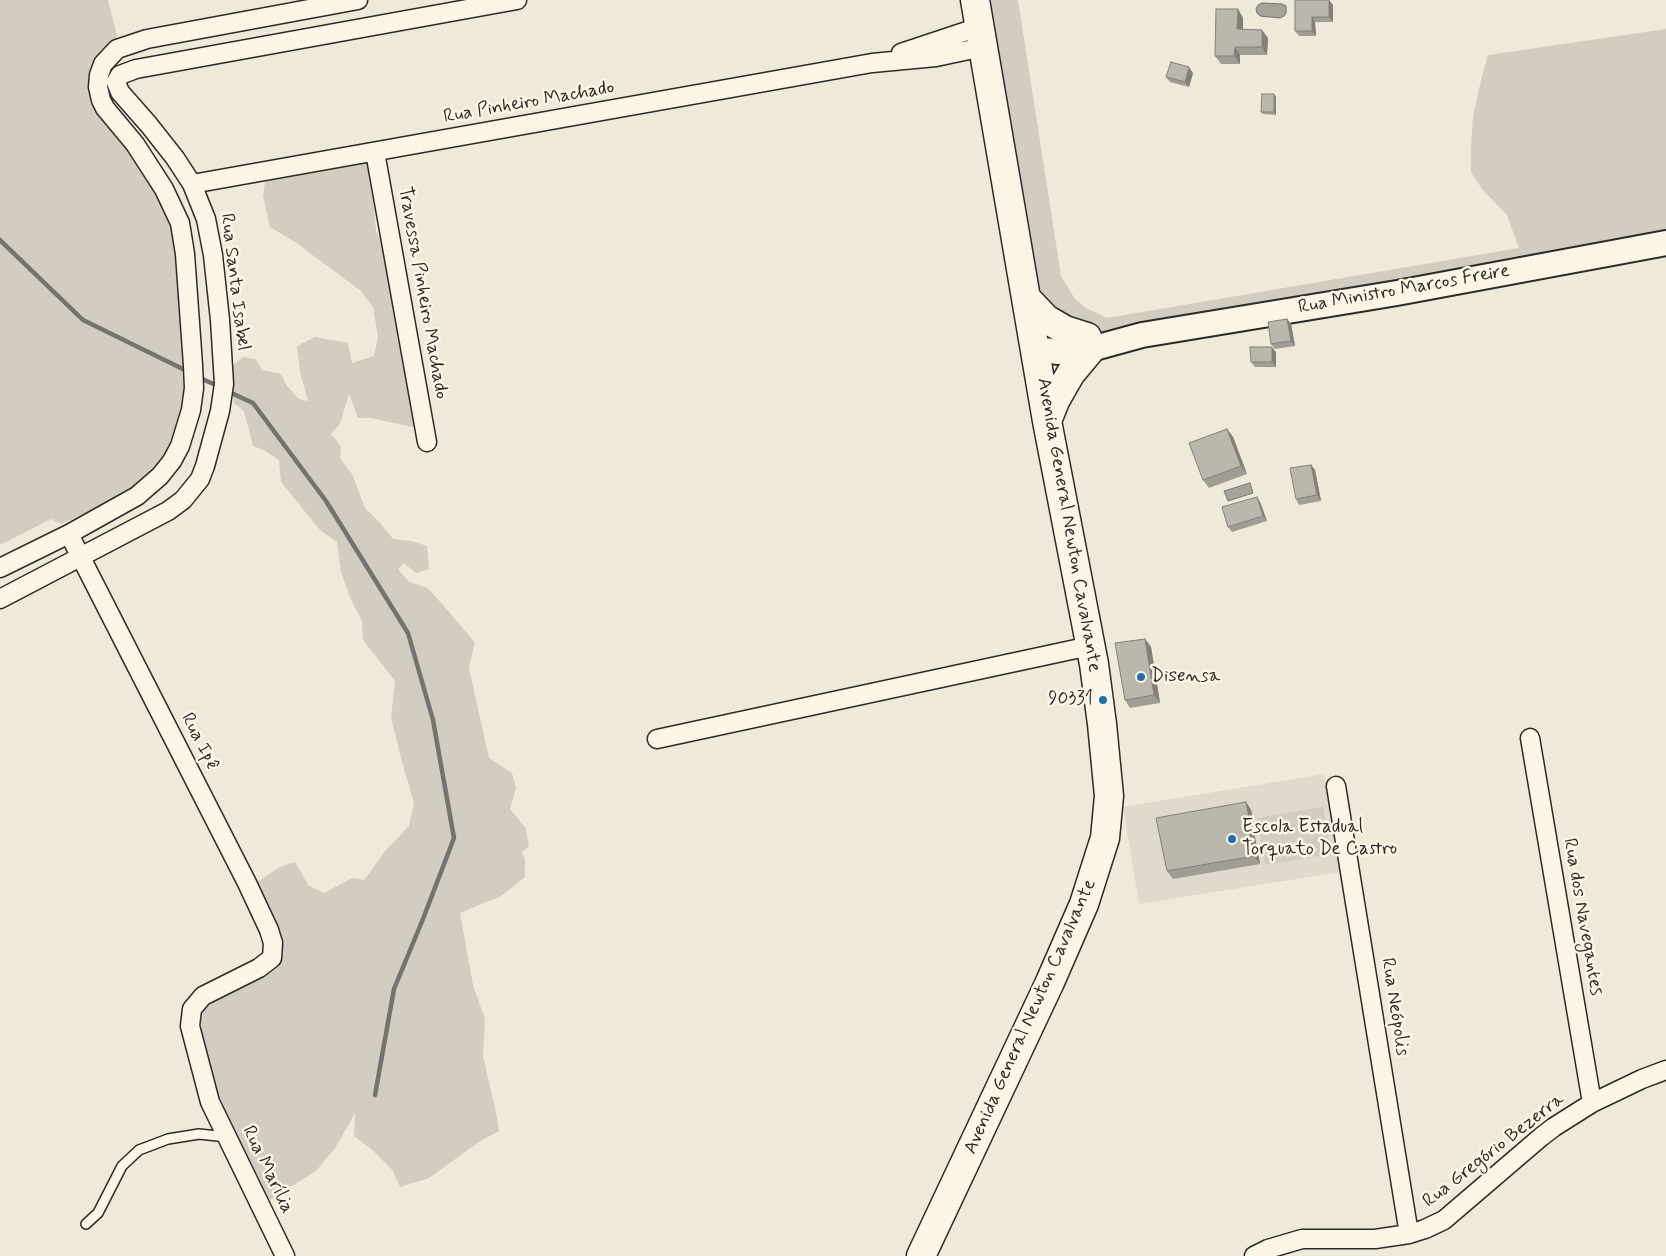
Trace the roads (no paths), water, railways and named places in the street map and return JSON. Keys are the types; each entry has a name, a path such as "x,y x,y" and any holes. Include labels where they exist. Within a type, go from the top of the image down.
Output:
{"main road":[{"name":"Avenida General Newton Cavalvante","path":"921,1256 1050,982 1084,904 1105,838 1109,796 1099,700 1090,646 1047,421 975,0"},
{"name":"Rua Ministro Marcos Freire","path":"1036,349 1058,352 1089,343 1142,336 1397,293 1666,243"},
{"path":"1026,298 1046,319 1089,343 1055,401 1047,421"}],"street":[{"path":"0,568 69,534 137,496 160,476 176,454 184,437 191,410 194,384 193,365 180,223 164,189 134,144 111,118 101,100 98,87 99,75 103,64 117,49 147,39 358,0"},
{"name":"Rua Santa Isabel","path":"0,599 168,511 188,495 200,479 205,466 223,391 220,320 213,255 206,219 192,184 164,143 120,92 116,82 120,75 136,69 517,0"},
{"name":"Rua Pinheiro Machado","path":"192,184 872,63 936,57 981,37"},
{"name":"Travessa Pinheiro Machado","path":"375,152 427,442"},
{"name":"Rua Ipê","path":"69,534 79,557 261,910 269,930 273,951 272,958 259,968"},
{"path":"657,739 1090,646"},
{"name":"Rua dos Navegantes","path":"1530,738 1592,1103"},
{"name":"Rua Neópolis","path":"1336,786 1409,1234"},
{"name":"Rua Marília","path":"259,968 203,996 192,1009 190,1026 210,1102 285,1256"},
{"name":"Rua Gregório Bezerra","path":"1254,1256 1268,1249 1302,1239 1375,1240 1425,1229 1444,1220 1541,1137 1592,1103 1642,1079 1666,1070"}],"lane":[{"path":"86,1224 98,1213 122,1166 138,1150 168,1139 199,1134 227,1137"}],"waterway":[{"path":"0,240 83,320 189,372"},
{"path":"198,377 220,387"},
{"path":"227,391 253,403 326,501 408,633 433,720 454,838 394,989 375,1095"}],"place":[{"name":"Disensa","path":"1141,677"},
{"name":"90331","path":"1103,700"},
{"name":"Escola Estadual Torquato De Castro","path":"1232,839"}]}
